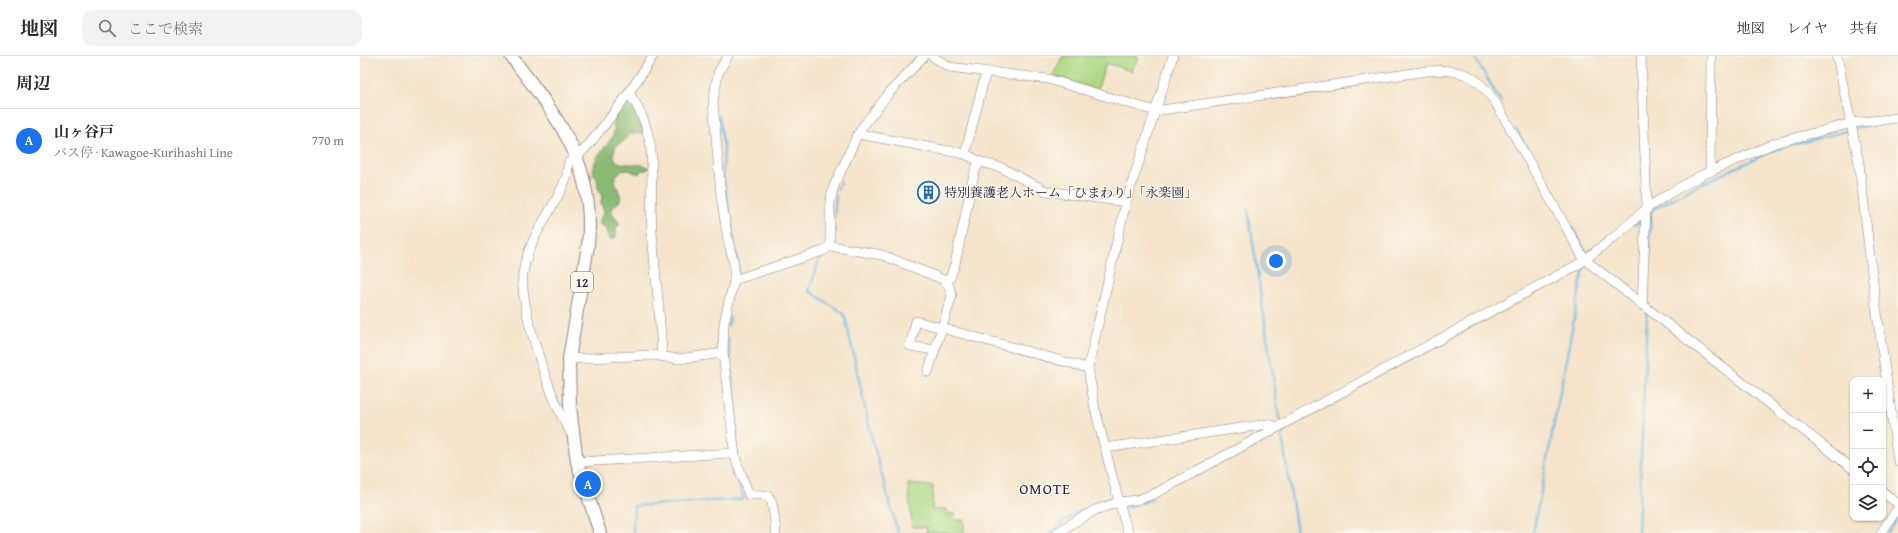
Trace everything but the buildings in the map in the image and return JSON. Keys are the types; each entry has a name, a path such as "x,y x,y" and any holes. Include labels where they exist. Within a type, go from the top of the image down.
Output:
{"main road":[{"name":"12","path":"510,56 557,118 566,133 576,157 588,200 590,229 569,359 570,401 577,462 600,533"}],"street":[{"path":"573,436 566,428 529,324 525,306 523,273 533,242 560,193 567,175 568,163 592,141 629,93 653,56"},
{"path":"728,56 718,73 713,102 721,196 728,240 734,264 734,280 724,323 723,354 735,453 749,495 769,497 773,506 776,533"},
{"path":"830,246 830,200 834,186 858,134 890,92 924,56"},
{"path":"932,56 949,67 1048,79 1155,111 1427,71 1446,69 1466,74 1483,86 1497,105 1584,259 1850,467"},
{"path":"1128,533 1090,387 1088,368 1126,202 1173,56"},
{"path":"1642,56 1647,209 1642,305"},
{"path":"1710,172 1711,56"},
{"path":"1837,56 1859,163 1875,299 1898,461"},
{"path":"965,154 986,72"},
{"path":"629,93 640,109 652,146 651,223 660,315 662,355"},
{"path":"1056,533 1080,518 1119,502 1137,500 1156,493 1579,264 1647,209 1686,183 1775,143 1852,124 1898,118"},
{"path":"858,134 965,154 981,162 1007,171 1046,191 1126,202"},
{"path":"946,282 950,278 955,264 974,174 977,166 981,162"},
{"path":"734,280 823,251 830,246 882,255 935,276 950,286 952,295 928,372"},
{"path":"934,350 910,346 916,320 1088,368"},
{"path":"569,359 662,355 678,359 723,354"},
{"path":"1105,448 1268,424 1279,427"},
{"path":"577,462 735,453"},
{"path":"1886,494 1898,504"},
{"path":"1881,533 1896,514"}],"green space":[{"path":"1063,56 1139,57 1131,71 1106,63 1097,90 1053,75"},
{"path":"632,100 646,133 629,134 623,142 616,145 613,155 617,162 642,165 649,168 647,170 641,170 640,173 635,173 629,170 621,171 615,176 615,182 621,197 619,202 611,208 613,215 620,224 616,227 616,237 611,240 608,237 606,228 598,223 604,212 601,203 602,195 598,188 597,178 594,176 593,170 596,160 613,136 616,115 623,106"},
{"path":"908,484 933,486 932,510 947,509 947,514 954,514 955,520 964,520 964,533 927,533 926,527 912,527"}],"waterway":[{"path":"1474,56 1501,102"},
{"path":"719,115 724,151 723,173 739,270 738,275"},
{"path":"1854,128 1871,125"},
{"path":"1516,129 1587,253"},
{"path":"1649,214 1655,208 1697,186 1774,150 1850,130"},
{"path":"837,189 841,181"},
{"path":"834,217 836,196"},
{"path":"1248,210 1280,423"},
{"path":"1647,304 1651,212"},
{"path":"1635,225 1642,219"},
{"path":"824,255 819,260 809,291 842,312 845,316 872,439 898,533"},
{"path":"1533,533 1584,266"},
{"path":"1638,533 1647,312"},
{"path":"728,326 730,317"},
{"path":"728,337 737,419 737,445"},
{"path":"1281,429 1297,533"},
{"path":"633,533 634,506 744,499 730,456"},
{"path":"1048,533 1075,514 1113,497 1115,499"},
{"path":"1141,503 1152,499"},
{"path":"1124,504 1128,507 1137,504"},
{"path":"1888,533 1898,516"}],"place":[{"name":"特別養護老人ホーム「ひまわり」「永楽園」","path":"929,192"},
{"name":"山ヶ谷戸","path":"588,484"}],"district":[{"name":"OMOTE","path":"1045,488"}]}
